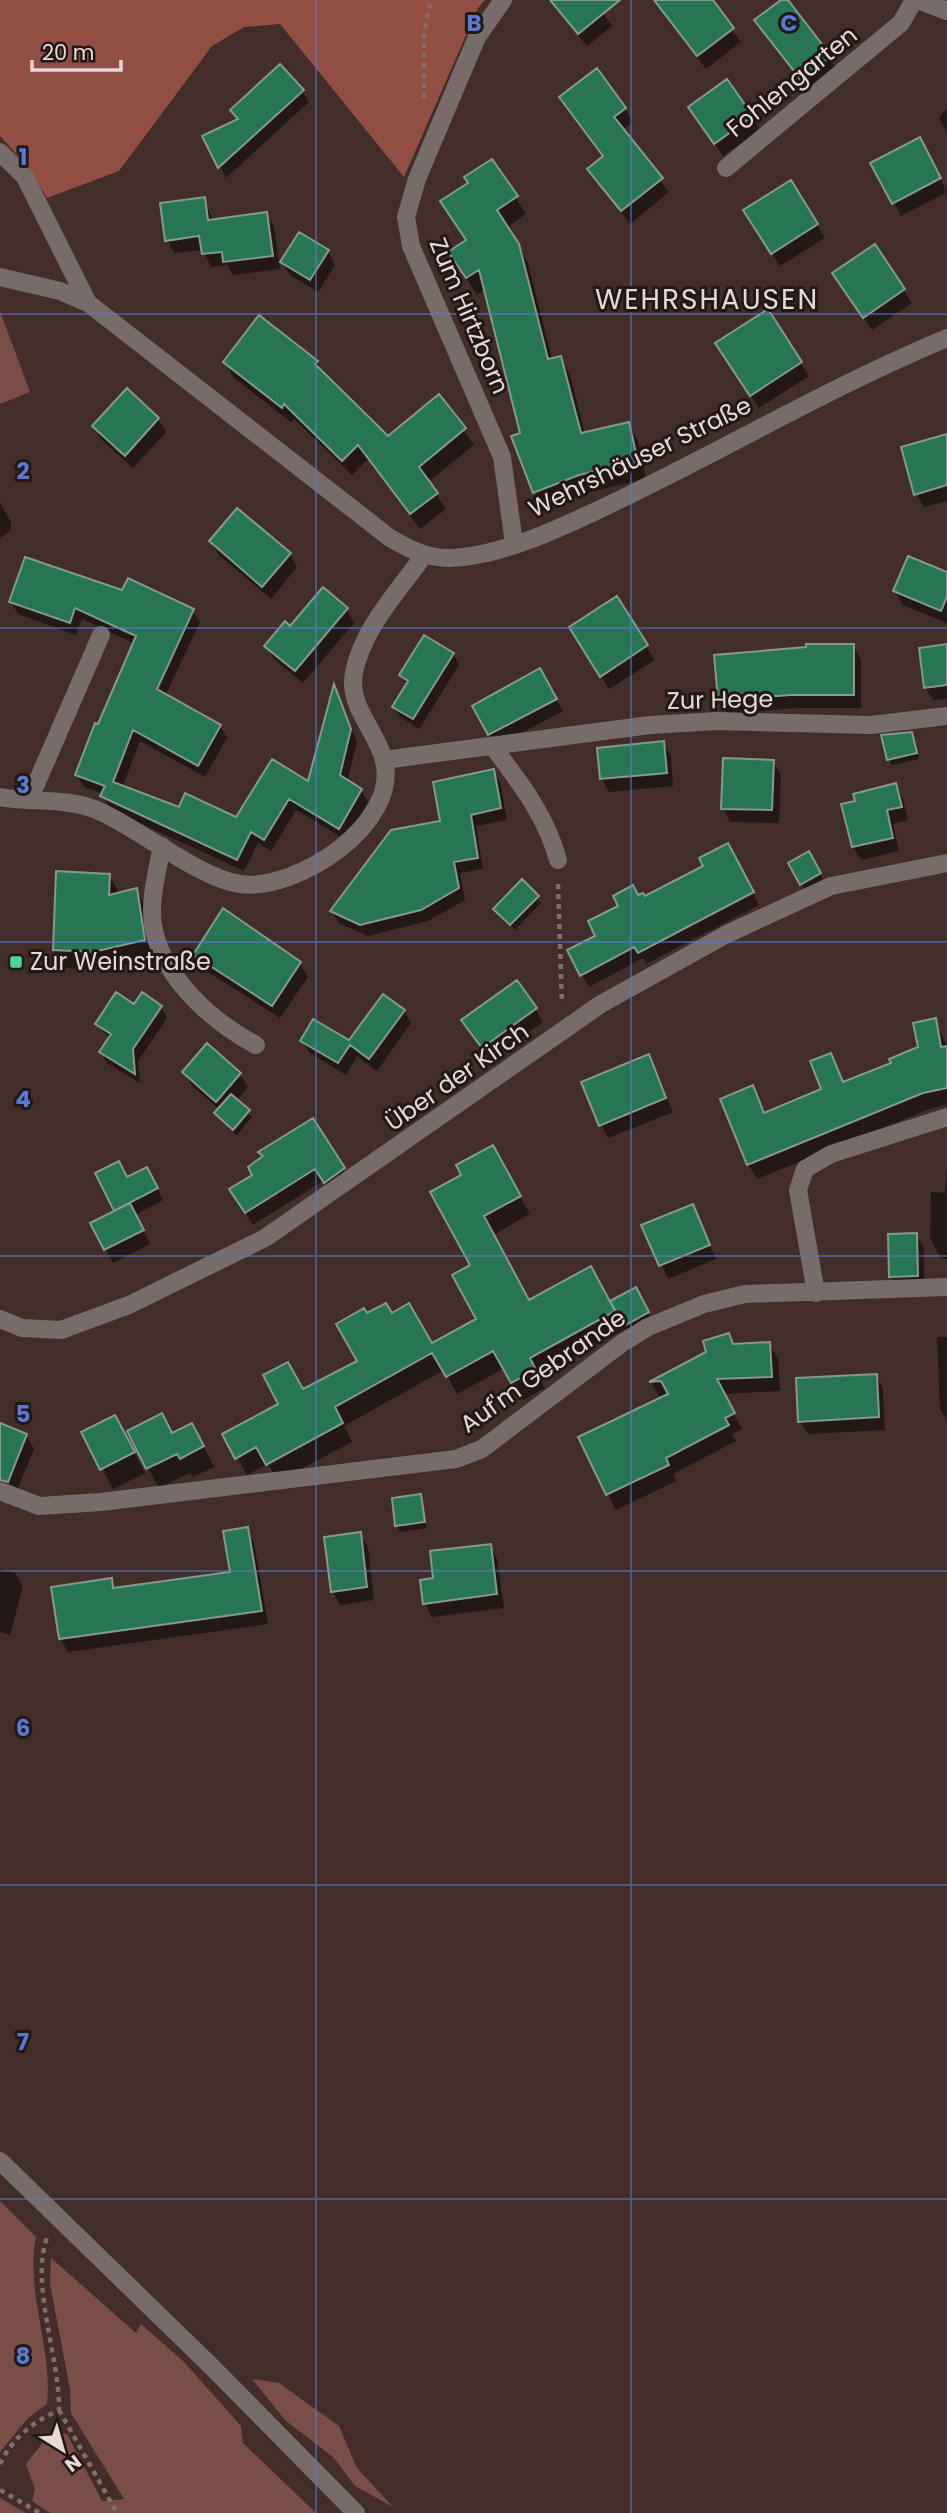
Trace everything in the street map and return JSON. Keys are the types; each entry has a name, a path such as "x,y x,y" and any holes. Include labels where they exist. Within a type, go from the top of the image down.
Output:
{"street":[{"name":"Zum Hirtzborn","path":"503,0 477,37 417,179 406,217 411,246 502,457 514,543"},
{"name":"Fohlengarten","path":"726,168 901,23 916,0 947,11"},
{"name":"Wehrshäuser Straße","path":"0,152 25,177 88,303"},
{"name":"Wehrshäuser Straße","path":"0,276 60,291 88,303 348,507 390,538 424,555 463,556 514,543 598,510 899,358 947,338"},
{"path":"0,797 69,802 98,811 213,874 240,884 303,872 348,842 376,808 386,785 384,760 355,699 355,670 373,626 391,596 424,555"},
{"path":"30,798 101,635"},
{"name":"Zur Hege","path":"384,760 494,748 650,725 718,721 871,725 947,716"},
{"path":"494,748 537,807 551,833 558,860"},
{"path":"162,846 152,906 154,931 164,958 209,1014 228,1030 256,1045"},
{"name":"Über der Kirch","path":"0,1320 39,1331 61,1330 90,1322 265,1238 601,1004 775,910 831,886 947,863"},
{"path":"816,1293 798,1190 805,1169 831,1154 947,1117"},
{"name":"Auf'm Gebrande","path":"0,1490 39,1506 88,1503 456,1459 482,1449 622,1343 672,1315 745,1294 947,1287"},
{"path":"0,2161 356,2513"}],"path":[{"path":"423,67 424,33 431,0"},
{"path":"558,860 562,1033"},
{"path":"56,2214 42,2252 41,2278 60,2391 60,2410 117,2513"},
{"path":"0,2463 6,2451 33,2422 60,2410"},
{"path":"0,2490 40,2513"}],"shaded area":[{"path":"0,0 485,0 478,8 404,177 280,24 244,27 212,46 119,171 47,198 29,168 0,136"},
{"path":"0,311 30,392 0,404"},
{"path":"0,2201 36,2237 34,2279 48,2383 47,2404 28,2418 0,2452"},
{"path":"51,2258 136,2333 141,2324 184,2362 241,2426 243,2443 316,2513 50,2513 32,2501 35,2489 26,2464 50,2433 67,2434 102,2501 124,2499 71,2413 70,2389 50,2284"},
{"path":"252,2379 279,2383 339,2426 357,2468 393,2507 355,2486 333,2457 286,2421"},
{"path":"0,2498 26,2513 0,2513"}],"building":[{"path":"550,0 620,0 578,34"},
{"path":"654,0 713,0 734,28 697,56"},
{"path":"781,0 788,0 831,56 801,80 754,20"},
{"path":"280,64 304,90 218,168 202,136 238,119 230,110"},
{"path":"597,68 626,108 614,117 663,178 621,211 587,169 603,156 559,97"},
{"path":"727,79 753,116 714,144 688,107"},
{"path":"920,137 941,178 892,204 870,163"},
{"path":"492,159 518,196 497,210 519,244 548,359 561,356 581,433 629,422 638,462 579,475 533,493 511,436 520,433 479,270 466,278 448,252 466,240 440,201 468,183 464,177"},
{"path":"791,180 818,224 771,254 743,210"},
{"path":"205,197 208,220 267,212 273,256 223,262 222,252 202,254 199,236 165,241 160,203"},
{"path":"299,232 329,250 310,280 280,262"},
{"path":"875,244 905,289 863,318 832,273"},
{"path":"768,309 802,362 750,396 715,343"},
{"path":"259,315 318,361 315,364 388,436 439,394 466,428 419,467 438,493 410,514 358,445 342,461 284,404 282,408 223,362"},
{"path":"127,388 159,418 125,456 92,426"},
{"path":"947,434 947,485 914,495 901,447"},
{"path":"237,508 291,553 262,587 209,541"},
{"path":"908,556 947,572 947,597 941,611 893,591"},
{"path":"25,557 122,590 128,578 194,609 157,689 221,725 198,766 133,730 113,782 179,807 185,793 236,817 272,759 308,781 334,684 351,729 340,775 362,789 339,829 289,799 264,840 251,832 237,860 100,796 105,786 75,775 95,723 98,724 136,636 75,608 70,623 9,602"},
{"path":"323,587 348,608 295,671 264,646 285,621 290,626"},
{"path":"617,596 648,645 600,677 569,627"},
{"path":"424,635 454,653 413,719 392,707 408,681 399,675"},
{"path":"806,644 854,644 854,695 790,695 718,701 714,655 806,647"},
{"path":"947,644 947,685 924,688 919,648"},
{"path":"540,668 557,699 488,735 472,706"},
{"path":"912,732 917,753 887,760 881,735"},
{"path":"664,741 667,773 600,779 597,748"},
{"path":"723,758 774,760 772,810 721,809"},
{"path":"494,769 501,808 471,815 478,858 454,862 459,888 421,910 360,925 330,911 391,830 440,821 433,782"},
{"path":"896,783 902,807 887,810 893,838 852,847 841,804 855,801 853,794"},
{"path":"728,843 754,892 638,953 634,947 580,976 567,950 595,936 588,921 618,906 613,896 633,885 638,895 643,893 645,896 703,866 699,858"},
{"path":"809,851 821,873 800,885 788,863"},
{"path":"56,871 110,874 109,895 137,888 145,940 93,952 53,950"},
{"path":"522,879 539,896 510,925 493,909"},
{"path":"223,908 301,962 272,1006 193,955"},
{"path":"517,980 537,1008 482,1048 461,1020"},
{"path":"116,992 134,1004 142,992 162,1006 133,1049 135,1074 99,1052 111,1034 95,1024"},
{"path":"383,994 405,1010 369,1059 350,1045 338,1063 300,1041 313,1019 349,1040"},
{"path":"936,1018 941,1047 947,1046 947,1088 923,1093 747,1165 720,1099 753,1085 764,1113 821,1089 810,1061 831,1053 843,1082 891,1063 889,1059 918,1047 913,1023"},
{"path":"207,1043 241,1073 216,1102 182,1072"},
{"path":"649,1054 666,1098 599,1126 581,1082"},
{"path":"231,1094 250,1110 233,1130 214,1113"},
{"path":"313,1118 345,1168 324,1183 315,1169 245,1213 229,1189 252,1175 248,1167 263,1156 258,1152"},
{"path":"493,1145 521,1196 484,1216 529,1300 591,1266 615,1311 530,1358 536,1370 511,1383 493,1351 446,1377 432,1353 335,1407 343,1423 266,1465 256,1447 235,1459 222,1434 278,1404 263,1375 288,1362 303,1389 357,1361 336,1324 364,1308 367,1313 386,1303 392,1313 409,1303 432,1343 476,1319 452,1275 470,1265 430,1192 461,1175 456,1165"},
{"path":"119,1161 127,1177 147,1167 158,1188 114,1211 95,1173"},
{"path":"130,1203 144,1230 104,1250 90,1223"},
{"path":"693,1204 710,1245 659,1266 641,1225"},
{"path":"917,1233 918,1276 889,1277 888,1234"},
{"path":"636,1287 649,1312 624,1326 610,1301"},
{"path":"729,1333 733,1344 770,1342 772,1377 717,1379 735,1413 725,1418 729,1425 666,1458 669,1465 606,1495 578,1437 668,1394 661,1381 649,1382 706,1352 703,1341"},
{"path":"877,1374 879,1417 798,1422 796,1378"},
{"path":"162,1413 172,1433 192,1423 204,1446 180,1459 177,1454 146,1469 127,1431"},
{"path":"115,1415 135,1452 100,1470 81,1432"},
{"path":"0,1423 27,1434 8,1482 0,1480"},
{"path":"421,1494 425,1522 395,1526 392,1498"},
{"path":"248,1527 262,1611 59,1639 51,1587 112,1578 113,1588 230,1572 223,1531"},
{"path":"361,1532 367,1587 331,1592 324,1537"},
{"path":"491,1544 497,1594 423,1604 420,1580 433,1578 430,1551"}],"place":[{"name":"Zur Weinstraße","path":"16,962"}],"district":[{"name":"WEHRSHAUSEN","path":"707,299"}]}
